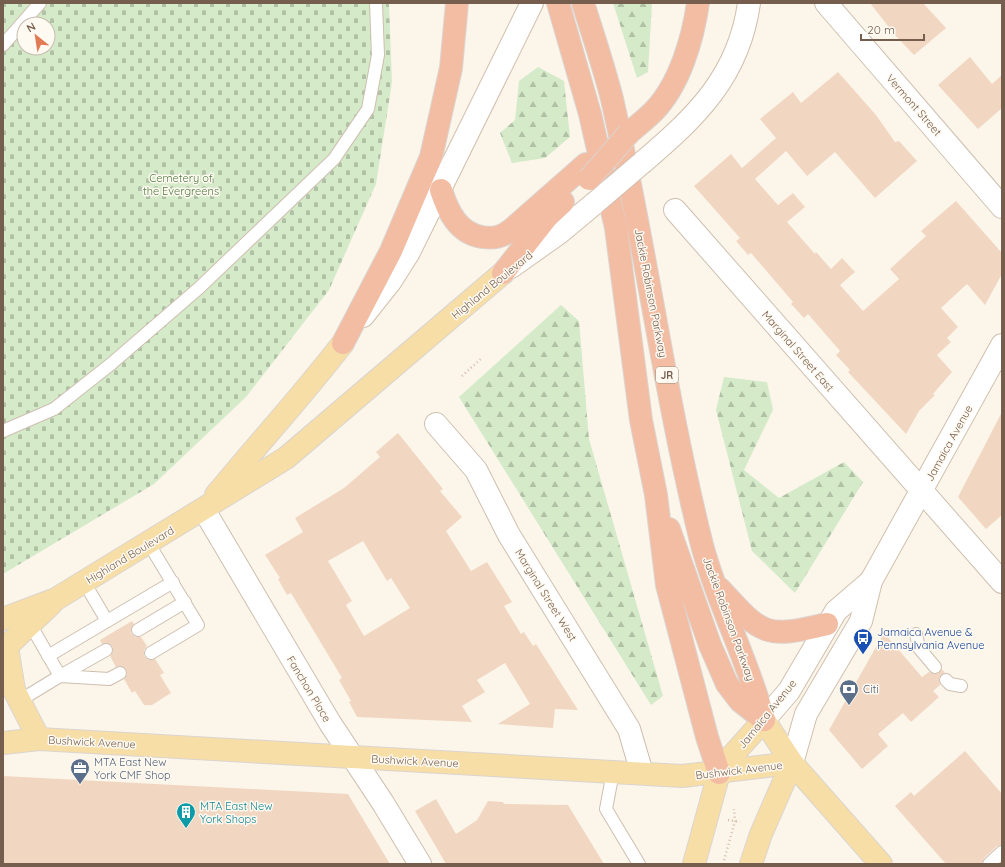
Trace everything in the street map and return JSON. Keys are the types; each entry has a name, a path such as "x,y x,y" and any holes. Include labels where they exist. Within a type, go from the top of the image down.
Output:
{"highway":[{"path":"343,343 391,251 431,157 451,68 457,3"},
{"name":"Jackie Robinson Parkway","path":"558,3 590,114 616,228 641,420 656,495"},
{"name":"Jackie Robinson Parkway","path":"583,3 611,97 626,164 674,411 702,544 713,581 750,677 764,720"},
{"path":"503,273 548,219 589,179 629,133 655,110 676,77 685,57 695,21 698,3"},
{"path":"441,190 451,215 457,223 473,235 482,237 499,237 548,219"},
{"path":"656,495 688,579 710,645 724,678 740,701 764,720"},
{"path":"656,495 667,586 707,737 719,773"},
{"path":"713,581 744,616 758,627 784,632 827,624"}],"main road":[{"name":"Highland Boulevard","path":"3,619 56,599 149,544 286,458 503,273"},
{"name":"Highland Boulevard","path":"204,510 269,430 320,373 343,343"},
{"name":"Highland Boulevard","path":"5,648 56,599"},
{"path":"5,648 12,681 19,701 39,739"},
{"path":"764,720 792,763 881,864"},
{"name":"Jamaica Avenue","path":"694,864 719,773 730,758 764,720"},
{"name":"Bushwick Avenue","path":"3,729 39,739"},
{"name":"Bushwick Avenue","path":"3,743 39,739 682,776 719,773 792,763"},
{"name":"Jamaica Avenue","path":"751,864 761,834 792,763"}],"street":[{"name":"Highland Boulevard","path":"343,343 390,282 410,252 532,3"},
{"path":"548,219 676,133 708,99 729,67 742,30 749,3"},
{"name":"Vermont Street","path":"826,3 1002,207"},
{"name":"Marginal Street East","path":"675,210 1002,582"},
{"name":"Jamaica Avenue","path":"792,763 806,714 862,621 871,581 922,492 1002,345"},
{"name":"Marginal Street West","path":"436,424 476,470 510,535 629,729 642,773"},
{"name":"Fanchon Place","path":"204,510 326,717 420,864"},
{"name":"Jamaica Avenue","path":"764,720 789,691 836,611 871,581"}],"lane":[{"path":"3,45 40,3"},
{"path":"3,431 54,409 111,364 199,288 334,159 368,109 378,54 376,3"},
{"path":"149,544 198,625 151,653"},
{"path":"84,582 107,621"},
{"path":"48,656 173,582"},
{"path":"138,630 185,602"},
{"path":"30,624 60,676"},
{"path":"916,634 919,648 935,667"},
{"path":"19,701 106,650"},
{"path":"60,676 109,679 120,673"},
{"path":"946,680 950,684 961,686"},
{"path":"613,772 606,809 639,864"},
{"path":"989,864 1002,852"}],"path":[{"path":"462,376 482,358"},
{"path":"723,864 735,821 734,809"},
{"path":"722,818 740,822"}],"green space":[{"name":"Cemetery of the Evergreens","path":"3,3 389,3 392,82 376,184 329,290 246,397 154,484 3,574"},
{"path":"613,3 652,3 648,72 637,78"},
{"path":"538,67 564,81 570,137 545,158 512,163 500,133 515,120 519,81"},
{"path":"561,305 579,321 589,439 663,696 651,705 459,397"},
{"path":"724,377 767,382 773,410 744,470 779,498 844,462 863,482 795,593 752,551 716,410"}],"building":[{"path":"870,3 923,3 946,28 914,55 895,35"},
{"path":"970,57 992,84 1002,75 1002,108 978,129 938,85"},
{"path":"838,72 876,115 895,142 899,141 917,161 875,198 835,152 807,176 786,151 755,179 778,205 793,193 805,207 787,222 815,254 816,252 831,269 842,258 855,272 840,285 863,311 899,279 890,269 926,236 921,231 956,201 1002,253 1002,274 985,305 967,284 941,308 958,327 947,338 951,342 937,355 952,372 933,394 935,395 919,411 906,434 848,372 850,370 836,355 840,351 808,314 804,318 791,304 793,302 751,253 748,255 736,241 740,238 694,186 731,154 742,168 776,138 760,119 793,92 801,103"},
{"path":"1002,412 1002,515 986,529 958,497"},
{"path":"398,433 443,489 440,491 462,517 446,531 471,571 487,562 512,602 504,606 521,634 524,632 533,646 536,644 578,710 555,709 553,728 498,724 530,704 505,663 477,680 485,692 462,706 472,722 357,717 349,702 351,701 339,680 342,678 291,593 287,595 278,579 280,578 265,555 303,532 295,518 344,488 380,457 376,452","holes":["363,541 387,581 391,578 410,608 364,636 346,605 352,601 328,561"]},
{"path":"132,621 134,624 131,633 135,637 141,637 147,646 144,650 144,656 148,660 155,659 164,673 160,675 171,693 152,705 144,705 135,691 132,693 124,679 127,674 126,669 121,666 116,667 110,656 113,650 112,646 106,643 102,644 100,640"},
{"path":"884,633 922,677 929,672 937,674 942,669 945,673 939,678 940,685 933,691 939,697 911,722 903,713 878,734 888,746 862,769 829,730"},
{"path":"965,751 1002,794 1002,845 997,846 984,858 982,864 946,864 895,806 911,792 914,796"},
{"name":"MTA East New York Shops","path":"3,776 348,794 390,864 3,864"},
{"path":"436,799 456,834 477,820 488,801 503,802 504,804 568,805 604,864 446,864 415,811"}],"place":[{"name":"Jamaica Avenue & Pennsylvania Avenue","path":"863,655"},
{"name":"Citi","path":"849,706"},
{"name":"MTA East New York CMF Shop","path":"80,785"},
{"name":"MTA East New York Shops","path":"186,829"}]}
